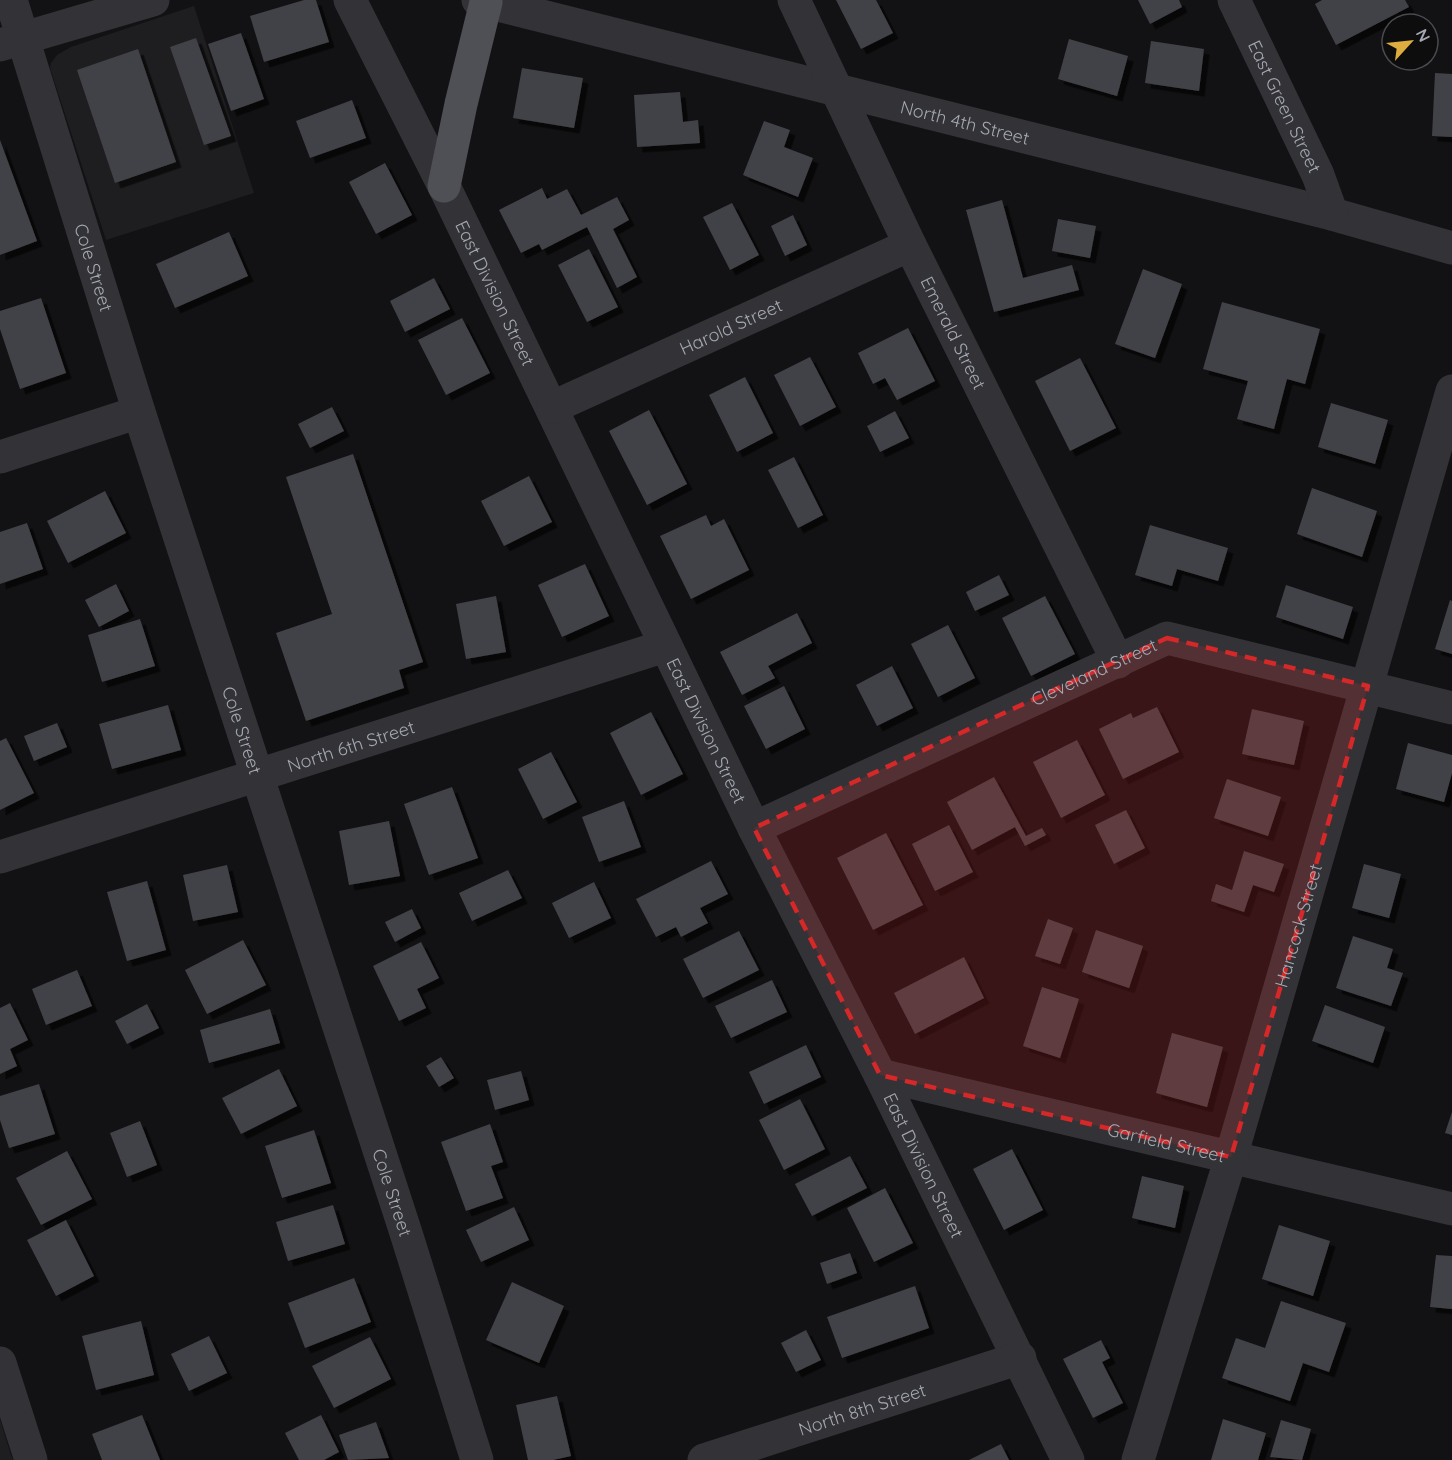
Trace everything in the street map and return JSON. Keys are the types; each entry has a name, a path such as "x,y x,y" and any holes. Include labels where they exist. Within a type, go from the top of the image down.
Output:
{"main road":[{"path":"444,186 482,1"}],"street":[{"name":"Cole Street","path":"11,0 12,41 139,412 406,1233 477,1460"},
{"path":"12,41 153,0"},
{"name":"East Division Street","path":"350,0 552,407 754,828 880,1076 1068,1460"},
{"name":"Emerald Street","path":"794,0 910,245 1118,662"},
{"name":"East Green Street","path":"1234,0 1318,175 1332,214"},
{"name":"North 4th Street","path":"482,1 1332,214 1452,248"},
{"name":"Harold Street","path":"552,407 910,245"},
{"name":"Hancock Street","path":"1138,1460 1231,1157 1452,391"},
{"path":"0,457 139,412"},
{"name":"Cleveland Street","path":"754,828 1167,638 1452,708"},
{"name":"North 6th Street","path":"0,857 665,646"},
{"name":"Garfield Street","path":"880,1076 1452,1209"},
{"name":"North 8th Street","path":"704,1460 1020,1358"},
{"path":"0,1363 31,1460"}],"highlighted area":[{"path":"1167,638 1368,686 1231,1157 880,1075 754,828"}],"shaded area":[{"path":"194,6 254,193 106,240 50,68 51,63 57,55 71,47"},
{"path":"0,1419 11,1455 13,1460 0,1460"}],"building":[{"path":"304,0 316,0 329,42 264,62 250,16"},
{"path":"836,0 876,0 893,33 861,49"},
{"path":"1138,0 1179,0 1182,7 1150,24"},
{"path":"1322,0 1405,0 1409,7 1399,12 1380,12 1380,22 1336,45 1315,4"},
{"path":"241,33 264,99 231,111 208,44"},
{"path":"196,38 231,136 204,145 170,47"},
{"path":"1069,39 1128,56 1117,96 1058,79"},
{"path":"1151,41 1204,49 1199,91 1145,83"},
{"path":"138,49 176,162 115,183 77,70"},
{"path":"522,68 583,78 574,128 513,118"},
{"path":"1435,73 1452,74 1452,137 1432,136"},
{"path":"680,92 683,122 698,120 700,143 637,147 634,95"},
{"path":"352,100 366,138 310,158 296,121"},
{"path":"764,121 790,130 784,147 813,158 798,197 743,175"},
{"path":"0,140 37,241 0,255"},
{"path":"385,163 412,215 376,234 349,182"},
{"path":"542,188 547,199 567,189 581,215 617,197 629,220 613,229 637,277 617,288 587,227 542,250 539,244 521,253 499,210"},
{"path":"1002,200 1023,278 1072,265 1079,290 994,312 966,210"},
{"path":"732,203 759,255 730,270 703,217"},
{"path":"793,215 807,245 785,256 771,226"},
{"path":"1058,219 1096,226 1090,258 1052,251"},
{"path":"229,232 248,276 175,308 156,264"},
{"path":"589,249 618,307 587,322 558,265"},
{"path":"1143,269 1182,284 1155,358 1115,344"},
{"path":"434,278 450,309 405,332 390,301"},
{"path":"41,298 66,373 20,389 0,329 0,311"},
{"path":"1222,302 1320,329 1305,384 1287,379 1274,429 1237,419 1248,381 1203,369"},
{"path":"462,318 490,373 446,395 418,340"},
{"path":"908,328 935,381 897,400 885,378 873,384 858,353"},
{"path":"810,357 836,407 800,426 774,375"},
{"path":"1080,358 1116,428 1070,451 1035,381"},
{"path":"745,377 773,433 737,452 709,395"},
{"path":"1331,403 1388,420 1375,464 1318,447"},
{"path":"332,407 344,431 310,448 298,424"},
{"path":"649,410 687,484 647,505 609,431"},
{"path":"895,411 909,438 880,452 867,426"},
{"path":"353,454 423,662 399,670 404,688 306,721 276,633 332,614 286,477"},
{"path":"794,457 823,515 798,528 768,470"},
{"path":"529,476 552,522 504,546 481,501"},
{"path":"1312,488 1377,511 1362,557 1297,534"},
{"path":"105,491 126,533 68,563 47,521"},
{"path":"706,515 711,526 724,519 749,570 691,599 660,536"},
{"path":"27,523 43,569 0,584 0,532"},
{"path":"1150,525 1228,548 1218,581 1177,569 1172,586 1135,575"},
{"path":"585,564 609,616 562,637 538,585"},
{"path":"999,575 1009,595 975,611 966,592"},
{"path":"116,584 129,611 99,627 85,600"},
{"path":"1286,585 1353,607 1343,639 1276,617"},
{"path":"496,596 506,652 466,659 456,604"},
{"path":"1045,596 1075,654 1031,676 1002,618"},
{"path":"1450,600 1452,601 1452,654 1435,649"},
{"path":"797,613 812,643 768,666 775,678 742,695 720,652"},
{"path":"140,619 155,666 102,682 88,635"},
{"path":"948,625 975,678 938,697 911,644"},
{"path":"892,666 913,708 877,726 856,685"},
{"path":"784,686 805,729 766,749 744,706"},
{"path":"168,705 181,750 112,769 99,724"},
{"path":"1157,707 1179,752 1123,779 1099,729 1131,713 1133,718"},
{"path":"1252,709 1304,721 1294,765 1242,754"},
{"path":"651,712 683,774 641,795 610,733"},
{"path":"57,723 67,747 34,761 24,736"},
{"path":"6,738 34,793 0,810 0,741"},
{"path":"1077,740 1105,795 1061,818 1033,762"},
{"path":"1408,743 1452,755 1452,773 1444,802 1396,789"},
{"path":"551,752 577,802 543,819 518,769"},
{"path":"994,777 1026,836 1042,828 1046,835 1025,846 1015,827 972,850 947,802"},
{"path":"1227,779 1281,797 1268,836 1214,818"},
{"path":"452,787 478,858 429,875 404,804"},
{"path":"624,801 641,847 599,862 582,817"},
{"path":"1126,810 1145,848 1114,864 1095,825"},
{"path":"389,821 400,876 349,885 339,831"},
{"path":"949,825 973,872 935,891 912,844"},
{"path":"886,833 923,905 873,930 837,858"},
{"path":"1244,851 1284,864 1274,892 1253,885 1244,912 1211,901 1216,884 1232,890"},
{"path":"711,861 728,894 700,908 708,923 681,937 676,927 656,937 636,899"},
{"path":"1364,864 1401,874 1389,918 1352,908"},
{"path":"227,865 238,912 193,921 183,875"},
{"path":"508,870 522,898 472,921 459,893"},
{"path":"147,881 166,950 127,961 107,892"},
{"path":"594,882 611,918 569,938 552,903"},
{"path":"412,909 421,928 395,942 385,922"},
{"path":"1048,919 1073,928 1060,964 1035,956"},
{"path":"1096,930 1143,946 1129,988 1082,972"},
{"path":"739,931 759,970 703,998 683,959"},
{"path":"1353,936 1393,949 1387,968 1403,973 1391,1006 1336,988"},
{"path":"243,940 266,985 207,1014 185,970"},
{"path":"421,942 439,978 417,989 426,1008 399,1021 373,966"},
{"path":"964,957 984,998 915,1034 894,993"},
{"path":"77,970 92,1006 46,1025 32,989"},
{"path":"772,980 787,1012 731,1038 715,1006"},
{"path":"1042,987 1079,999 1060,1058 1023,1046"},
{"path":"10,1003 28,1040 10,1049 17,1066 0,1074 0,1008"},
{"path":"147,1004 159,1028 127,1044 115,1021"},
{"path":"1325,1005 1385,1027 1373,1063 1312,1041"},
{"path":"270,1009 280,1043 209,1063 200,1030"},
{"path":"1172,1033 1223,1047 1207,1107 1156,1093"},
{"path":"806,1045 821,1077 764,1104 749,1072"},
{"path":"441,1057 454,1078 439,1087 426,1066"},
{"path":"279,1069 297,1106 241,1134 222,1098"},
{"path":"521,1071 529,1100 495,1110 487,1080"},
{"path":"39,1084 55,1134 9,1148 0,1120 0,1096"},
{"path":"800,1099 825,1149 784,1170 759,1120"},
{"path":"1452,1112 1452,1135 1445,1133"},
{"path":"140,1121 157,1165 127,1177 110,1133"},
{"path":"490,1124 503,1162 491,1166 503,1198 466,1211 441,1142"},
{"path":"314,1130 331,1183 282,1198 265,1146"},
{"path":"1012,1149 1043,1210 1004,1230 973,1169"},
{"path":"67,1151 92,1199 41,1225 16,1178"},
{"path":"850,1156 867,1188 812,1216 795,1184"},
{"path":"1142,1176 1184,1186 1175,1228 1132,1218"},
{"path":"885,1188 913,1243 874,1262 847,1208"},
{"path":"333,1205 345,1244 288,1261 276,1222"},
{"path":"514,1207 529,1240 481,1262 466,1230"},
{"path":"66,1220 94,1276 56,1296 27,1240"},
{"path":"1279,1225 1330,1241 1313,1296 1262,1279"},
{"path":"850,1253 857,1273 827,1284 820,1263"},
{"path":"1436,1255 1452,1256 1452,1309 1430,1307"},
{"path":"354,1278 371,1322 305,1348 288,1303"},
{"path":"512,1282 564,1306 539,1363 486,1340"},
{"path":"915,1286 929,1328 842,1358 827,1317"},
{"path":"1281,1301 1346,1323 1329,1372 1303,1363 1290,1401 1222,1378 1236,1338 1265,1348"},
{"path":"141,1321 154,1375 96,1390 82,1336"},
{"path":"806,1330 821,1360 796,1372 781,1343"},
{"path":"209,1336 227,1373 189,1391 171,1354"},
{"path":"370,1337 391,1379 334,1408 312,1366"},
{"path":"1101,1340 1110,1358 1102,1362 1123,1403 1093,1418 1063,1359"},
{"path":"557,1396 571,1456 553,1460 528,1460 516,1405"},
{"path":"142,1415 160,1460 102,1460 92,1434"},
{"path":"321,1415 339,1452 324,1460 299,1460 285,1433"},
{"path":"1223,1419 1266,1433 1258,1460 1211,1460"},
{"path":"1281,1420 1311,1429 1302,1460 1270,1457"},
{"path":"376,1422 389,1458 348,1460 339,1435"},
{"path":"1001,1444 1009,1460 969,1460"}]}
